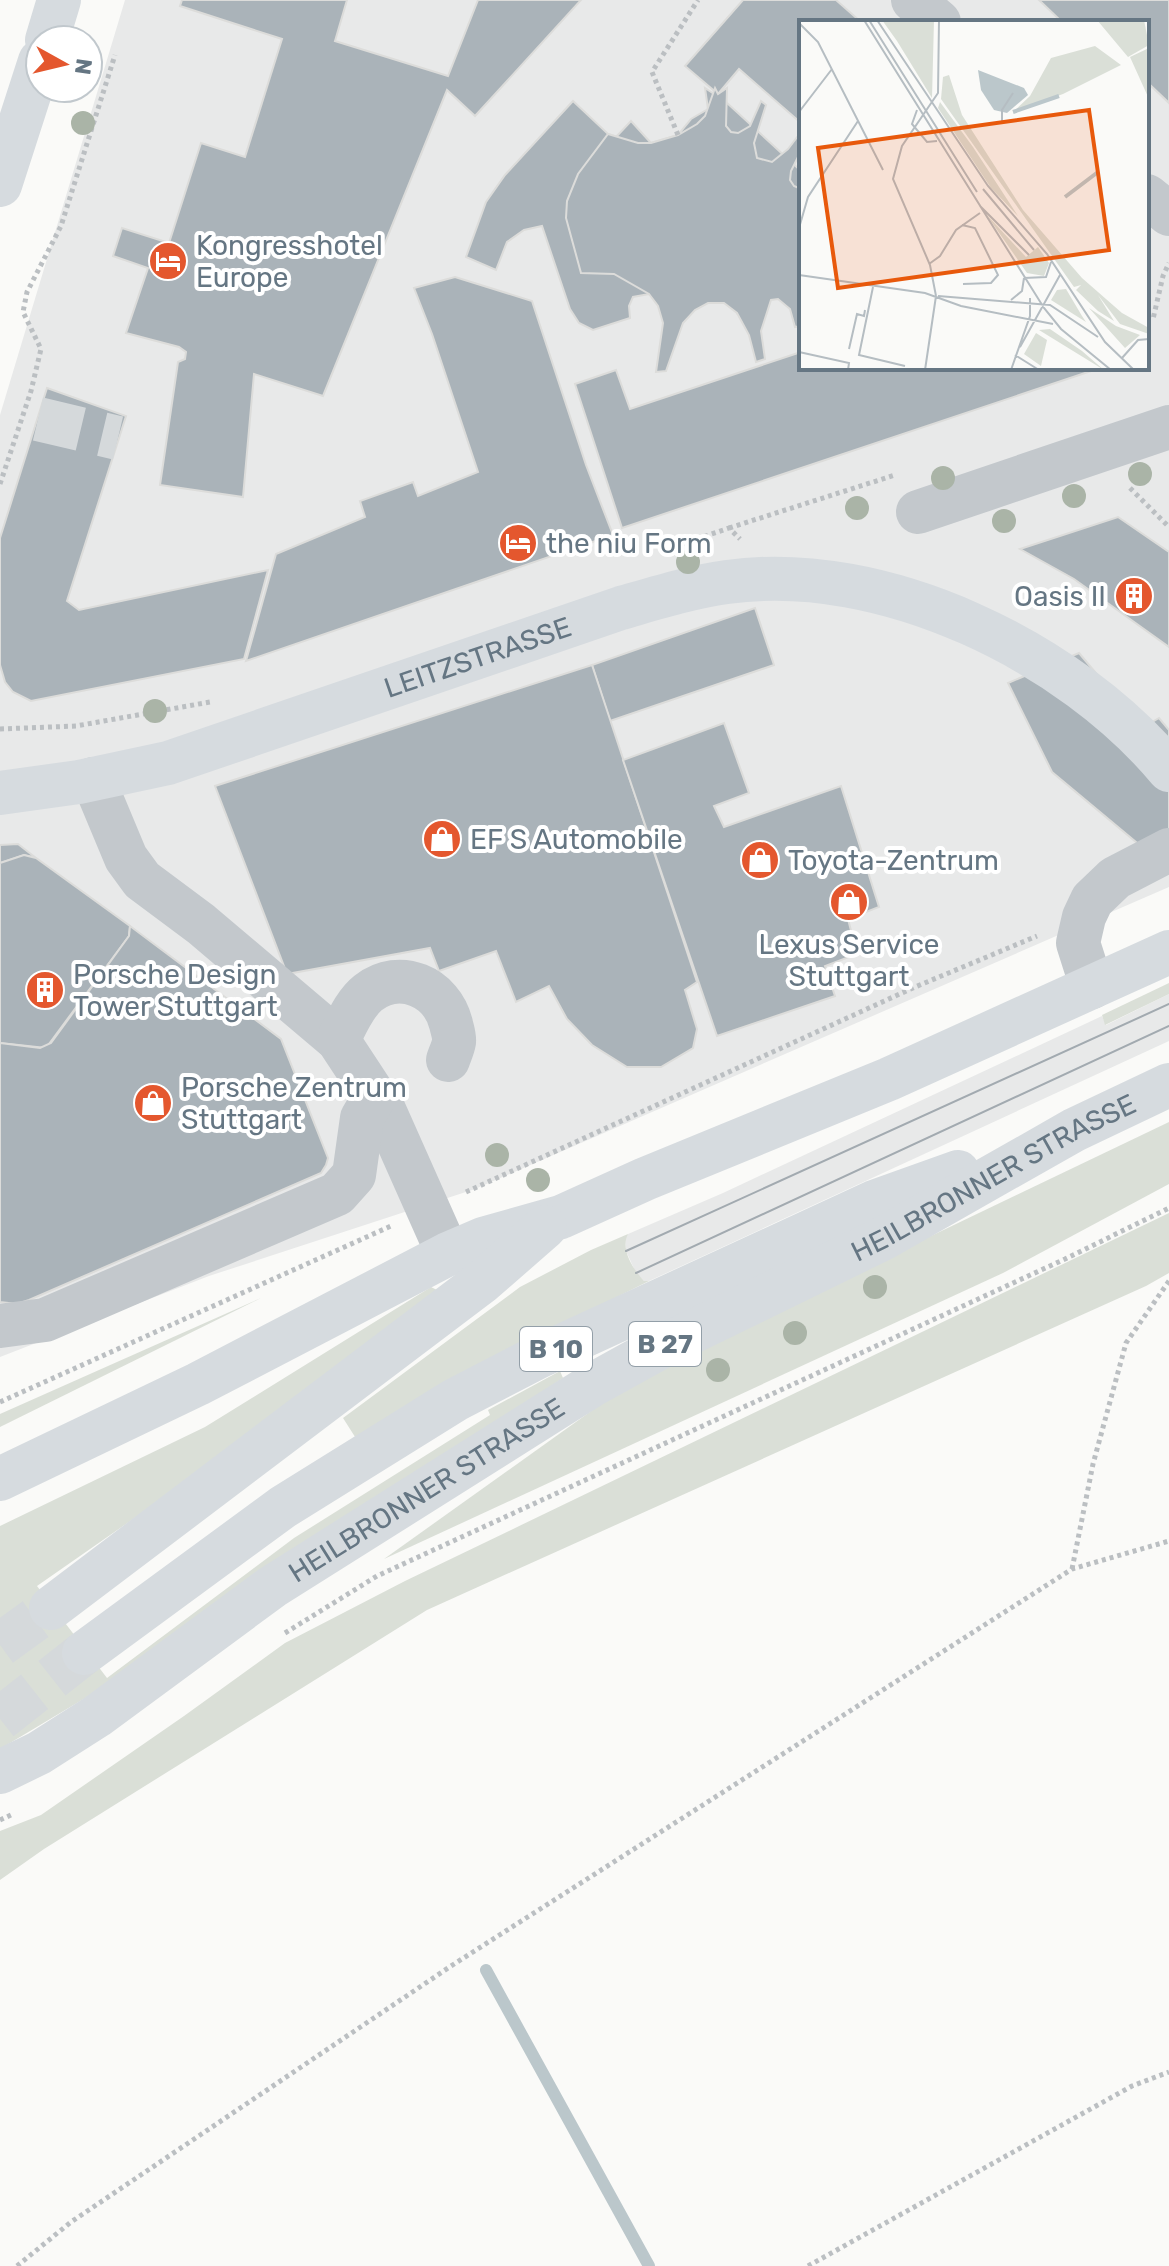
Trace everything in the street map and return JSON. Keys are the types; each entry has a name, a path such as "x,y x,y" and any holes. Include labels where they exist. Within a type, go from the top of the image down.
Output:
{"main road":[{"path":"52,24 59,0"},
{"path":"0,185 26,104"},
{"name":"LEITZSTRASSE","path":"0,793 93,779 168,763 621,608 729,582 781,579 874,591 958,618 1005,640 1090,695 1129,728 1169,770"},
{"path":"0,1479 198,1384 448,1254 483,1239 561,1217 645,1179 889,1079 1169,952"},
{"name":"HEILBRONNER STRASSE","path":"0,1772 39,1753 97,1716 272,1587 594,1384 661,1347 882,1239 1074,1130 1169,1085"},
{"name":"B 10","path":"84,1653 283,1507 455,1400 540,1356 874,1202 1074,1130"},
{"path":"51,1608 482,1282 535,1234 561,1217"}],"street":[{"path":"913,0 937,20"},
{"path":"1149,198 1169,214"},
{"path":"918,512 1169,427"},
{"path":"93,779 126,858 142,880 201,924 338,1040 384,1110 448,1254"},
{"path":"1092,987 1078,943 1092,900 1115,878 1169,850"},
{"path":"338,1040 368,993 401,980 421,985 436,995 447,1008 454,1041 448,1060"},
{"path":"0,1326 45,1320 337,1194 354,1175 362,1118 375,1096"}],"path":[{"path":"678,135 652,72 698,0"},
{"path":"0,484 31,391 41,349 23,312 27,292 61,226 115,55"},
{"path":"1149,318 1153,319 1169,263"},
{"path":"729,528 895,475"},
{"path":"1130,488 1169,527"},
{"path":"0,1402 942,975 1084,917"},
{"path":"282,1635 377,1576 1051,1266 1169,1208"},
{"path":"1072,1569 1093,1464 1126,1343 1169,1281"},
{"path":"17,2266 71,2222 451,1966 1072,1569 1169,1541"},
{"path":"0,1820 27,1807"},
{"path":"808,2266 1132,2086 1169,2072"}],"shaded area":[{"path":"125,0 1169,0 1169,887 475,1189 209,1276 0,1357 0,415 94,104 104,104 104,70"},
{"path":"1169,983 1169,994 1105,1025 1102,1015"},
{"path":"1169,994 1169,1041 649,1281 644,1281 636,1273 626,1251 625,1238 628,1234 723,1193 1102,1016 1106,1025"},
{"path":"1169,1122 1169,1184 1003,1273 384,1559 643,1374"},
{"path":"1169,1213 1169,1273 427,1610 44,1849 0,1880 0,1831 41,1815 285,1643 405,1581"},
{"path":"628,1234 626,1246 629,1259 644,1281 649,1281 521,1345 357,1440 343,1418 520,1287"},
{"path":"431,1287 437,1290 136,1517 37,1586 107,1678 294,1538 490,1415 488,1410 560,1371 563,1378 102,1688 0,1749 0,1526 205,1427"},
{"path":"261,1298 0,1427 0,1414"}],"building":[{"path":"182,0 347,0 335,41 448,76 478,0 581,0 475,116 447,90 323,396 254,374 243,497 160,485 178,362 185,359 186,352 179,347 126,333 148,268 113,256 122,228 169,243 201,143 245,157 282,39 180,6"},
{"path":"743,0 836,0 859,20 799,20 799,121 739,69 718,94 685,66"},
{"path":"1039,0 1169,0 1169,103 1149,84 1149,20 1060,20"},
{"path":"705,88 726,102 799,169 799,300 778,299 769,294 737,313 734,303 704,299 688,306 660,302 649,294 633,297 629,306 630,318 593,330 579,323 570,309 542,226 524,230 507,242 496,270 466,257 486,202 505,175 573,101 608,134 616,137 631,121 651,143 678,135 691,119 708,109"},
{"path":"715,88 718,94 727,88 726,126 731,132 738,133 750,126 761,101 766,105 754,143 757,158 772,162 799,135 799,155 790,180 799,188 799,326 795,327 790,309 778,299 771,300 761,331 765,359 756,362 749,335 737,313 724,303 708,303 695,310 683,323 666,371 656,372 663,323 658,306 649,294 614,274 581,273 566,218 567,201 578,174 608,134 638,143 651,143 678,135 705,116"},
{"path":"455,277 532,301 586,465 613,535 246,661 276,554 365,517 360,501 413,482 418,496 478,472 414,288"},
{"path":"799,353 799,370 1094,370 622,528 575,384 616,370 630,409"},
{"path":"47,388 126,416 67,601 79,610 268,570 244,659 31,701 13,692 5,682 0,665 0,538"},
{"name":"Oasis II","path":"1118,517 1169,552 1169,647 1074,579 1020,549"},
{"path":"755,608 774,665 610,721 592,665"},
{"path":"1079,653 1142,728 1159,718 1169,730 1169,840 1148,852 1052,772 1008,683"},
{"name":"EF S Automobile","path":"592,665 697,982 685,990 697,1029 693,1048 661,1067 627,1067 592,1045 567,1019 549,986 516,1002 496,951 439,971 430,948 287,974 215,786"},
{"name":"Toyota-Zentrum","path":"724,723 749,793 714,806 724,827 841,786 879,907 848,919 857,954 825,966 835,996 717,1036 623,760"},
{"path":"18,844 36,858 24,855 0,863 0,845"},
{"name":"Porsche Design Tower Stuttgart","path":"24,855 36,858 130,926 129,936 46,1048 0,1043 0,863"},
{"name":"Porsche Zentrum Stuttgart","path":"130,926 281,1039 328,1158 326,1165 321,1173 29,1300 17,1304 0,1302 0,1043 40,1048 51,1043 129,936"}],"waterway":[{"path":"486,1970 649,2266"}],"tunnel":[{"path":"38,419 118,438"},
{"path":"0,1645 51,1608"},
{"path":"0,1719 84,1653"}],"tram line":[{"path":"626,1251 1169,1004"},
{"path":"636,1273 1169,1026"}],"place":[{"name":"Kongresshotel Europe","path":"168,261"},
{"name":"the niu Form","path":"518,543"},
{"name":"Oasis II","path":"1134,596"},
{"name":"EF S Automobile","path":"442,839"},
{"name":"Toyota-Zentrum","path":"760,860"},
{"name":"Lexus Service Stuttgart","path":"849,902"},
{"name":"Porsche Design Tower Stuttgart","path":"45,990"},
{"name":"Porsche Zentrum Stuttgart","path":"153,1103"}]}
